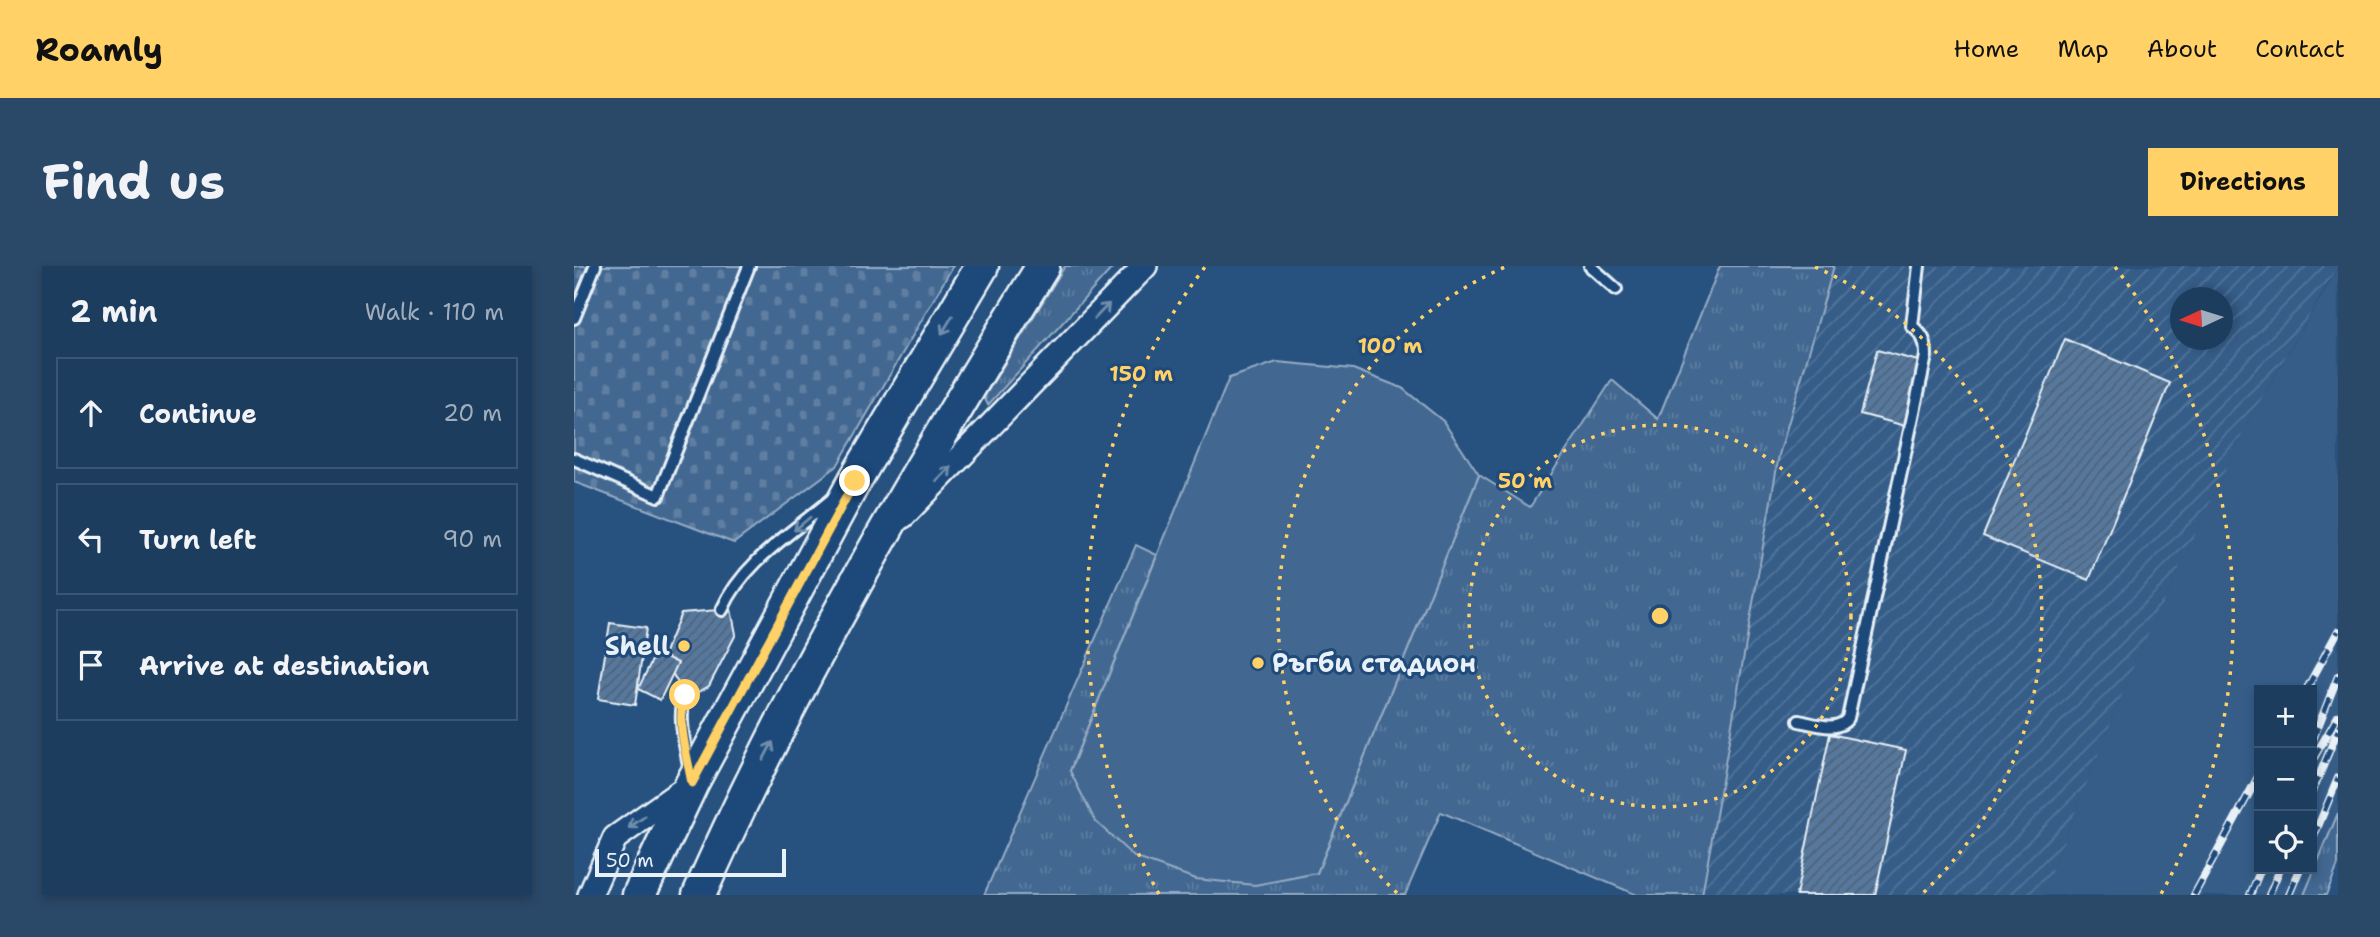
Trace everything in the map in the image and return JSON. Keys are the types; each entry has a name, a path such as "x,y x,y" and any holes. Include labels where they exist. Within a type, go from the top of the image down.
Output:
{"main road":[{"path":"639,895 692,783 855,481 982,266"},
{"path":"699,895 736,811 879,540 1043,266"}],"street":[{"path":"879,540 1145,266"},
{"path":"590,895 615,838 692,783"},
{"path":"711,895 736,811"}],"lane":[{"path":"574,318 595,266"},
{"path":"574,459 658,496 749,266"},
{"path":"1590,266 1616,289"},
{"path":"1798,722 1838,727 1848,718 1926,356 1926,342 1922,334 1912,326 1919,266"},
{"path":"722,610 737,582 750,568 855,481"},
{"path":"685,695 682,704 683,733 692,783"}],"shaded area":[{"path":"1834,266 2338,266 2248,422 2136,660 2042,895 1702,895 1779,455"},
{"path":"2338,268 2338,813 2317,864 2317,685 2254,685 2254,874 2313,874 2304,895 2042,895 2136,660 2248,422"}],"green space":[{"path":"574,266 953,266 837,466 734,543 574,482"},
{"path":"1065,266 1114,266 988,405 984,397"},
{"path":"1720,266 1834,266 1779,455 1702,895 1637,895 1441,812 1405,895 984,895 1136,545 1157,555 1070,771 1317,873 1479,475 1530,507 1612,380 1658,419"},
{"name":"Ръгби стадион","path":"1277,362 1353,369 1402,388 1443,421 1479,475 1317,873 1255,885 1196,879 1134,857 1095,821 1070,771 1229,378"},
{"path":"2338,813 2338,865 2326,895 2304,895 2313,874 2317,874 2317,864"}],"building":[{"path":"2065,339 2170,383 2089,580 1983,536"},
{"path":"1877,350 1922,362 1906,426 1860,414"},
{"path":"731,609 736,634 709,686 687,699 663,657 681,613"},
{"path":"610,623 646,628 635,705 598,699"},
{"path":"656,652 678,663 660,700 638,689"},
{"path":"1830,734 1906,750 1875,895 1796,895"}],"railway":[{"path":"2309,685 2338,631"},
{"path":"2317,729 2338,676"},
{"path":"2317,752 2338,716"},
{"path":"2317,781 2338,730"},
{"path":"2317,829 2338,778"},
{"path":"2194,895 2254,784"},
{"path":"2250,895 2259,874"},
{"path":"2269,895 2278,874"},
{"path":"2289,895 2298,874"}],"place":[{"name":"Shell","path":"684,646"},
{"name":"Ръгби стадион","path":"1258,663"}],"route":[{"path":"685,695 682,704 683,733 692,783 855,481"}]}
